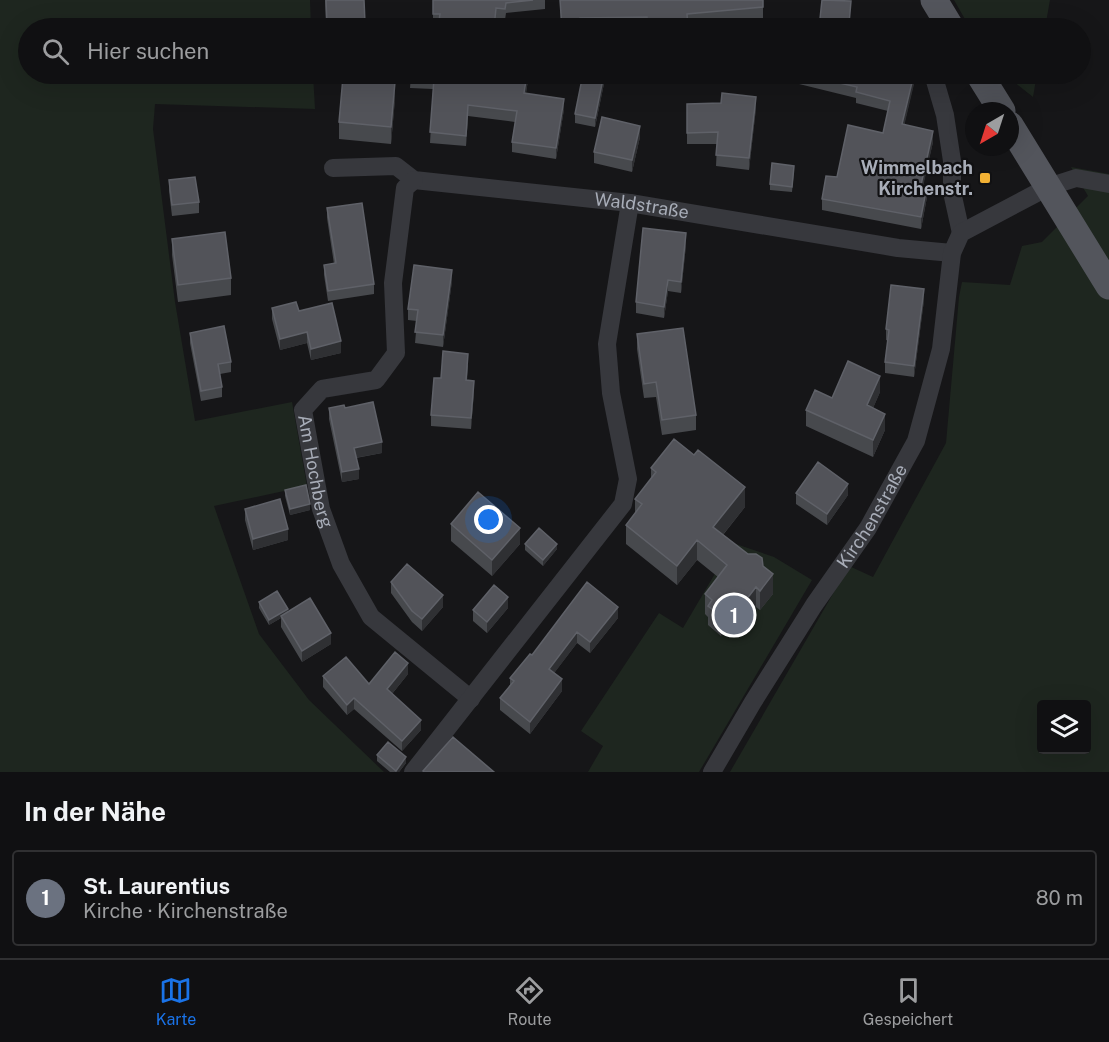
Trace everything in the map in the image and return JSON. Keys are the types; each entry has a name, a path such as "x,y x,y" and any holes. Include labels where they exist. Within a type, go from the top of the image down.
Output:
{"main road":[{"path":"934,0 945,18"},
{"path":"985,84 996,102"},
{"path":"1019,140 1109,286"}],"street":[{"path":"936,84 945,115 952,161 952,192 961,233 1047,187 1076,178 1109,184"},
{"name":"Waldstraße","path":"333,168 396,166 414,180 630,203 898,248 952,253"},
{"name":"Am Hochberg","path":"414,180 405,188 393,283 396,353 376,380 322,389 303,410 321,509 341,564 371,616 471,699"},
{"path":"413,772 623,504 628,479 611,393 607,344 630,203"},
{"name":"Kirchenstraße","path":"712,772 814,606 868,528 916,441 941,349 952,253 961,233"}],"shaded area":[{"path":"0,0 310,0 311,18 18,18 18,84 314,84 315,109 155,104 153,129 175,302 195,421 292,402 307,486 214,506 259,634 309,700 384,772 0,772"},
{"path":"954,0 1050,0 1047,18 964,18"},
{"path":"1017,84 1035,84 1033,97"},
{"path":"1071,167 1109,174 1109,772 730,772 849,566 873,577 946,443 962,282 1010,285 1022,246 1042,242 1088,196"},
{"path":"733,543 774,557 812,580 699,772 588,772 603,746 581,731 659,613 683,628"}],"building":[{"path":"326,0 364,0 365,18 327,18"},
{"path":"433,0 533,0 506,3 505,9 496,8 495,18 439,18 440,14 433,14"},
{"path":"560,0 763,0 763,7 687,14 687,18 561,18"},
{"path":"822,0 851,1 850,18 820,18"},
{"path":"342,84 395,84 391,127 339,122"},
{"path":"434,84 525,84 524,93 564,99 556,148 512,142 517,111 468,105 466,136 430,132"},
{"path":"581,84 602,84 595,118 575,114"},
{"path":"844,84 912,84 902,124 933,131 921,185 927,186 921,217 822,199 826,176 837,177 848,125 883,133 890,101 856,92 857,87"},
{"path":"722,93 756,97 749,158 716,155 718,132 687,133 687,104 721,103"},
{"path":"602,117 640,126 632,160 594,152"},
{"path":"772,163 794,166 792,187 770,184"},
{"path":"195,177 199,202 172,205 169,180"},
{"path":"362,203 374,284 328,291 324,265 336,263 327,208"},
{"path":"643,228 686,233 681,282 668,280 664,307 636,302"},
{"path":"225,232 231,278 178,285 172,239"},
{"path":"414,265 452,270 443,335 415,332 418,310 408,309"},
{"path":"891,285 924,289 914,366 885,362"},
{"path":"296,302 299,311 332,303 341,341 311,349 307,332 280,339 272,308"},
{"path":"224,326 231,362 218,364 222,387 201,391 190,333"},
{"path":"683,328 696,415 662,420 656,382 644,384 637,334"},
{"path":"443,351 468,354 466,380 474,381 471,418 431,415 434,378 441,378"},
{"path":"848,361 880,376 867,405 885,414 873,440 806,410 815,390 832,398"},
{"path":"373,402 382,442 354,448 359,469 342,472 329,408 344,405 345,408"},
{"path":"674,439 694,455 698,450 745,487 713,527 748,554 756,554 762,558 763,566 773,574 760,591 756,587 733,617 725,611 721,616 708,606 712,600 705,594 727,565 697,540 677,566 626,525 642,504 635,499 656,472 651,468"},
{"path":"818,462 848,484 827,514 796,493"},
{"path":"306,485 310,504 290,509 285,490"},
{"path":"478,492 520,528 492,560 451,524"},
{"path":"280,499 288,529 253,539 245,509"},
{"path":"539,528 557,544 543,560 525,544"},
{"path":"407,564 443,595 422,619 412,611 391,582"},
{"path":"587,582 618,607 590,642 577,632 549,669 562,679 530,722 500,698 514,681 510,678 530,654 532,655"},
{"path":"494,585 508,597 487,622 473,610"},
{"path":"277,591 288,609 269,620 259,602"},
{"path":"310,598 331,633 302,651 281,616"},
{"path":"395,652 408,663 387,689 421,720 402,741 354,698 347,705 323,676 346,657 369,684"},
{"path":"453,737 494,772 424,772"},
{"path":"388,742 406,757 396,771 377,755"}],"place":[{"name":"Wimmelbach Kirchenstr.","path":"985,178"},
{"name":"St. Laurentius","path":"734,615"}]}
